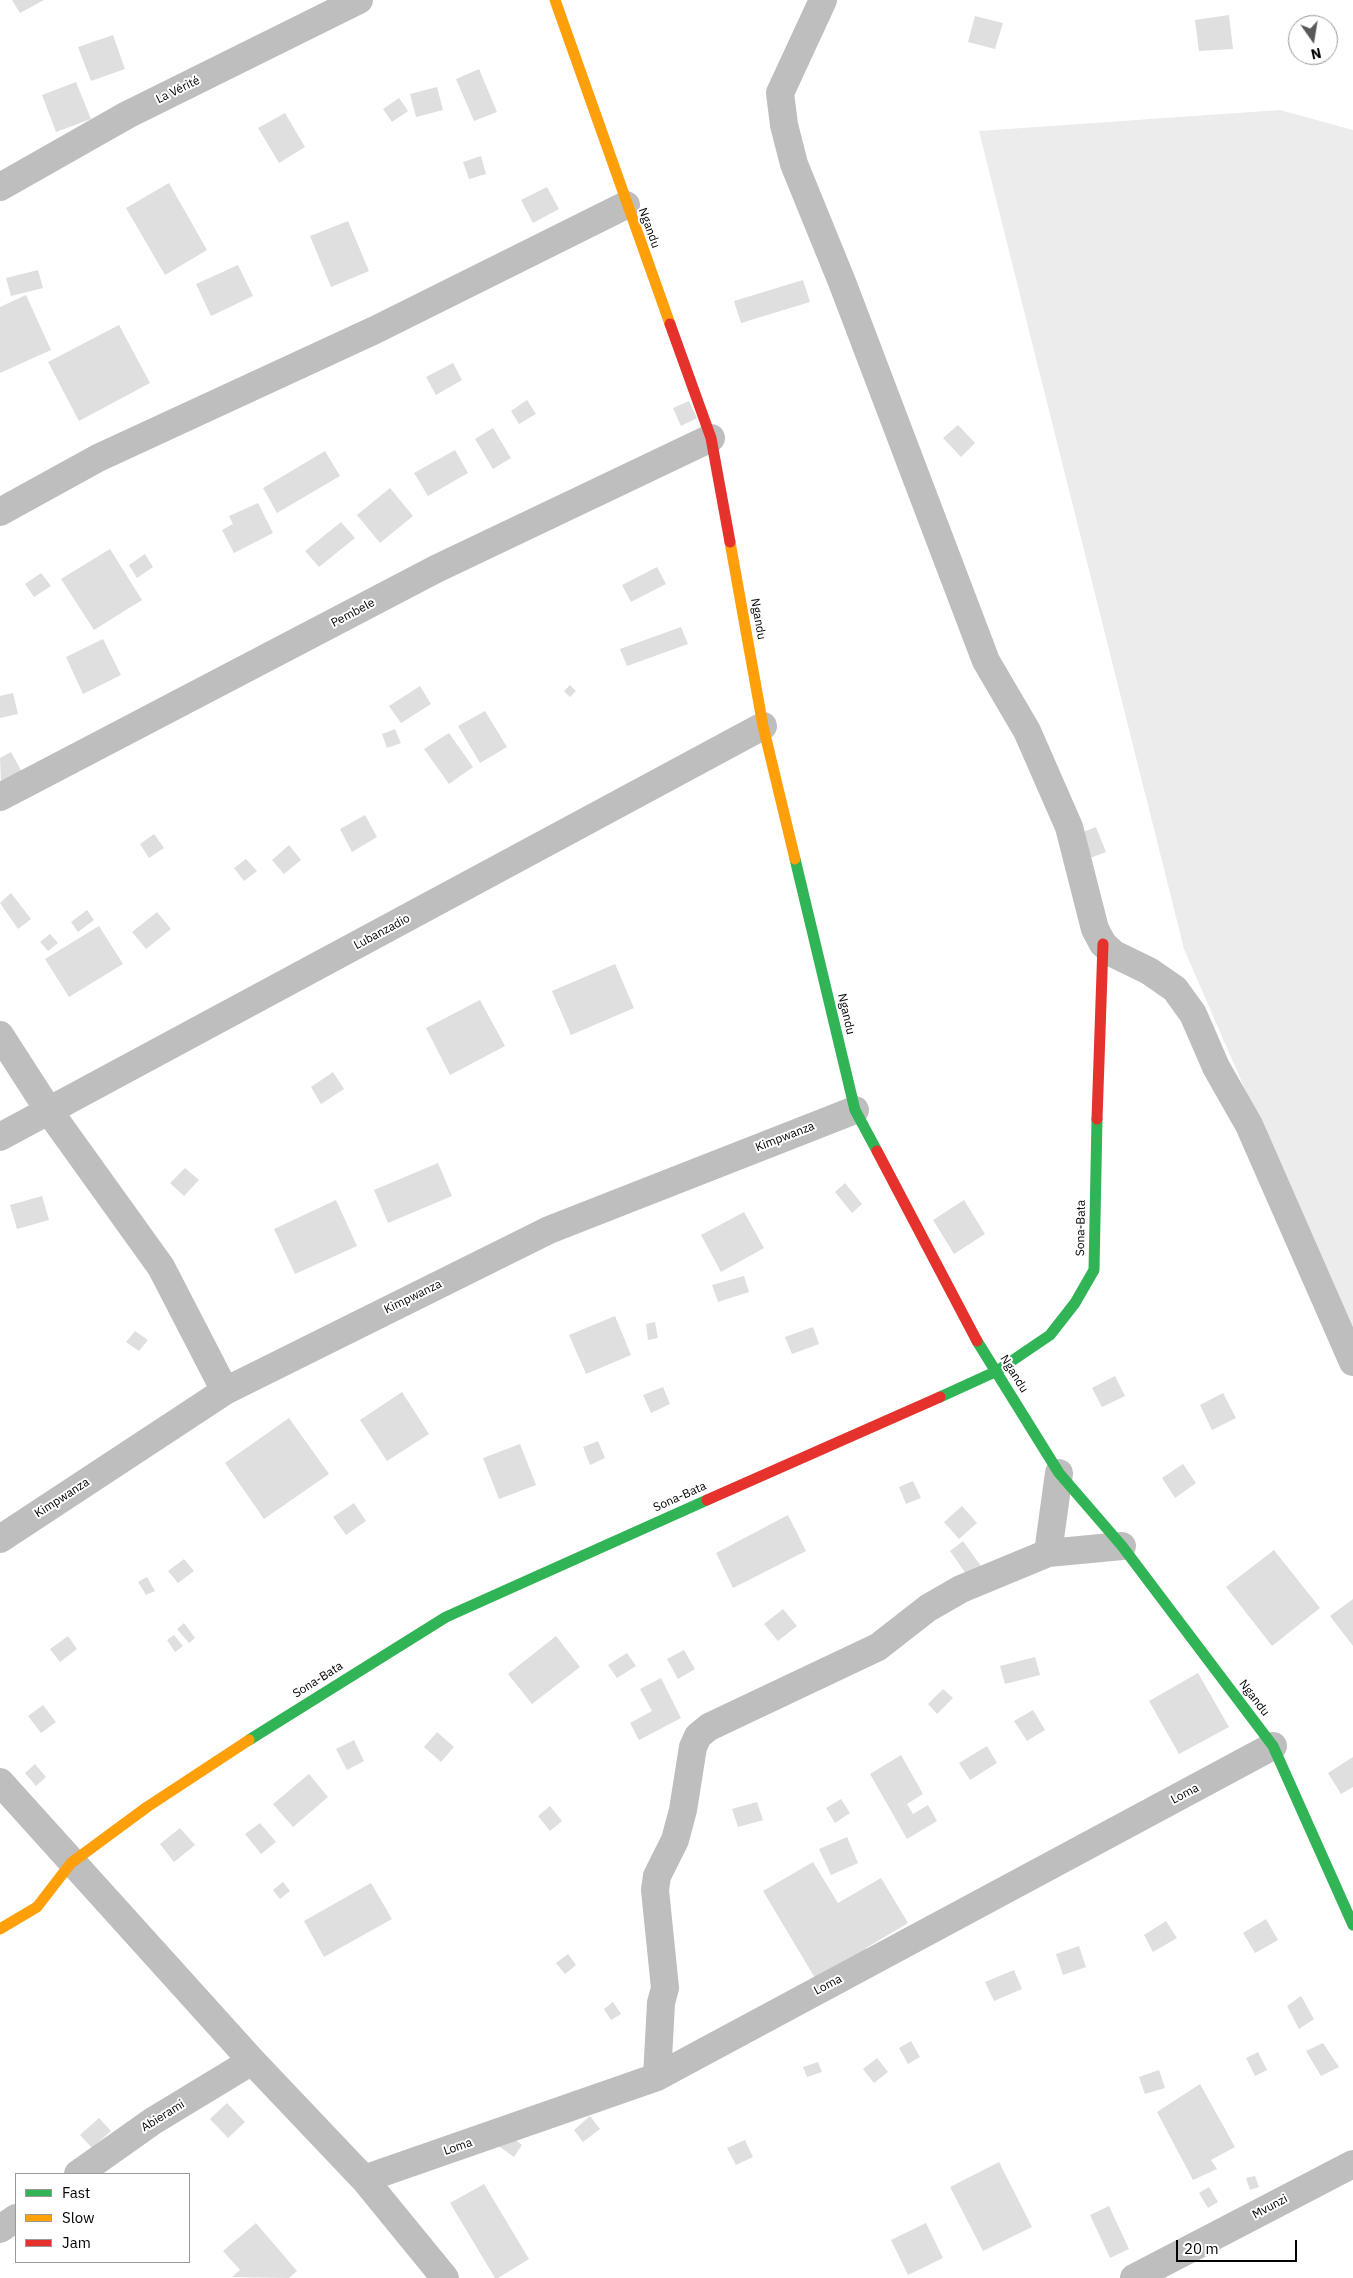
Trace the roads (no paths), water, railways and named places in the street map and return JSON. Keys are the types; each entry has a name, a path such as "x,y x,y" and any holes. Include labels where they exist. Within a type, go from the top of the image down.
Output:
{"street":[{"name":"La Vérité","path":"0,187 127,115 359,0"},
{"name":"Ngandu","path":"555,0 710,438 763,726 855,1110 970,1331 997,1371 1059,1473 1122,1546 1273,1746 1353,1925"},
{"path":"823,0 780,93 784,126 794,164 842,282 986,661 1027,731 1069,827 1095,929 1102,944 1114,954 1149,971 1174,990 1192,1014 1216,1067 1249,1125 1353,1362"},
{"path":"0,512 98,458 374,330 626,205"},
{"name":"Pembele","path":"0,797 436,569 710,438"},
{"name":"Lubanzadio","path":"0,1137 763,726"},
{"name":"Sona-Bata","path":"0,1929 37,1907 71,1863 147,1807 277,1722 446,1617 997,1371 1050,1335 1076,1303 1094,1270 1102,944"},
{"path":"0,1035 49,1111 161,1267 225,1390"},
{"name":"Kimpwanza","path":"0,1539 225,1390 549,1230 855,1110"},
{"path":"1048,1553 1059,1473"},
{"path":"657,2077 661,2003 665,1988 655,1890 657,1876 677,1832 683,1810 693,1747 698,1736 710,1727 878,1647 928,1608 961,1588 1048,1553 1122,1546"},
{"name":"Loma","path":"364,2180 657,2077 1273,1746"},
{"path":"0,1782 252,2062 364,2180 445,2278"},
{"name":"Abierami","path":"79,2173 153,2121 252,2062"},
{"name":"Mvunzi","path":"1134,2278 1353,2164"},
{"path":"0,2229 15,2219"}]}
